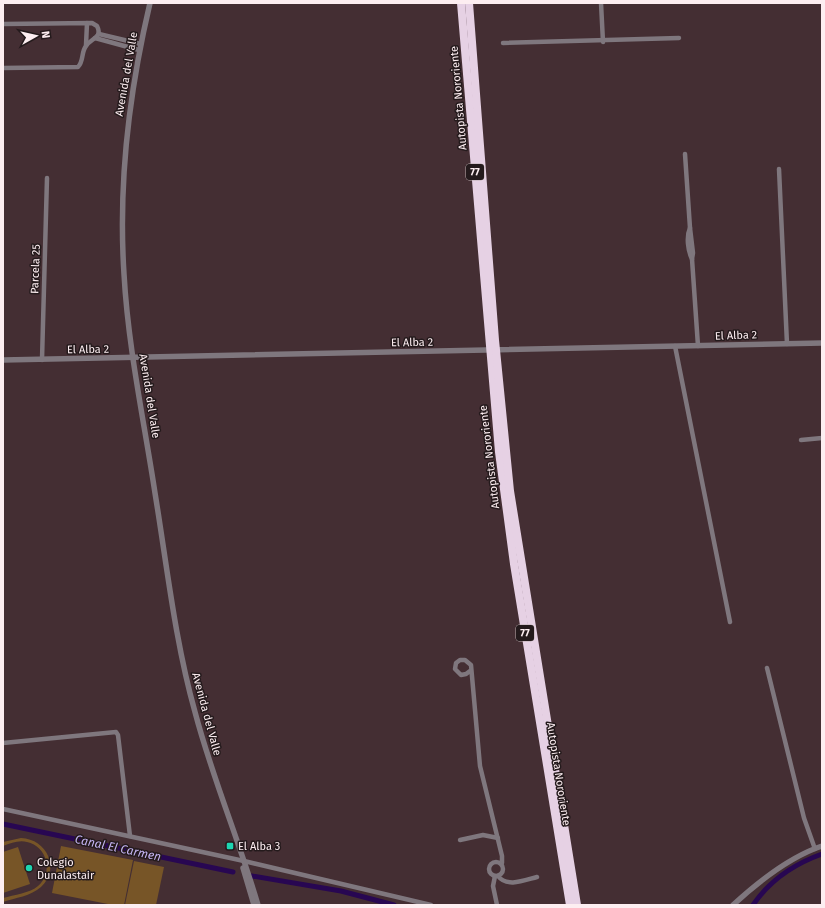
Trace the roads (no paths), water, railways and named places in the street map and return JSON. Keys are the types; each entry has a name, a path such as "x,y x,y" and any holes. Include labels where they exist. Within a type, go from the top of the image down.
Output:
{"highway":[{"name":"Autopista Nororiente","path":"461,3 492,340"},
{"name":"Autopista Nororiente","path":"469,3 492,340 496,429 508,523 570,905"},
{"name":"Autopista Nororiente","path":"493,360 518,549 577,905"}],"street":[{"name":"Avenida del Valle","path":"150,3 140,47 129,113 122,208 124,276 134,358 180,649 194,709 218,788 258,905"},
{"path":"601,3 603,42"},
{"path":"3,24 87,23 97,26 99,34"},
{"path":"3,68 78,67 81,64 86,45 87,23"},
{"path":"99,34 140,47"},
{"path":"86,45 99,34"},
{"path":"95,38 140,47"},
{"path":"503,43 603,42 679,38"},
{"path":"685,154 698,346"},
{"path":"779,169 787,344"},
{"name":"Parcela 25","path":"42,360 47,178"},
{"name":"El Alba 2","path":"3,360 822,343"},
{"path":"675,346 730,622"},
{"path":"801,440 822,438"},
{"path":"767,668 804,818 815,849"},
{"path":"470,671 473,688 480,766 498,838 502,863 502,869 493,886 497,905"},
{"path":"3,743 116,732 118,735 130,836"},
{"path":"3,808 242,860 431,905"},
{"path":"460,840 482,835 498,838"},
{"path":"733,905 785,865 822,846"},
{"name":"Avenida del Valle","path":"242,860 254,905"},
{"path":"502,863 494,862 489,867 491,874 508,883 537,877"}],"waterway":[{"name":"Canal El Carmen","path":"3,824 233,872"},
{"name":"Canal El Carmen","path":"753,905 767,888 783,874 792,868 822,854"},
{"name":"Canal El Carmen","path":"252,876 341,891 394,905"}],"place":[{"name":"El Alba 3","path":"230,846"},
{"name":"Colegio Dunalastair","path":"29,868"}]}
